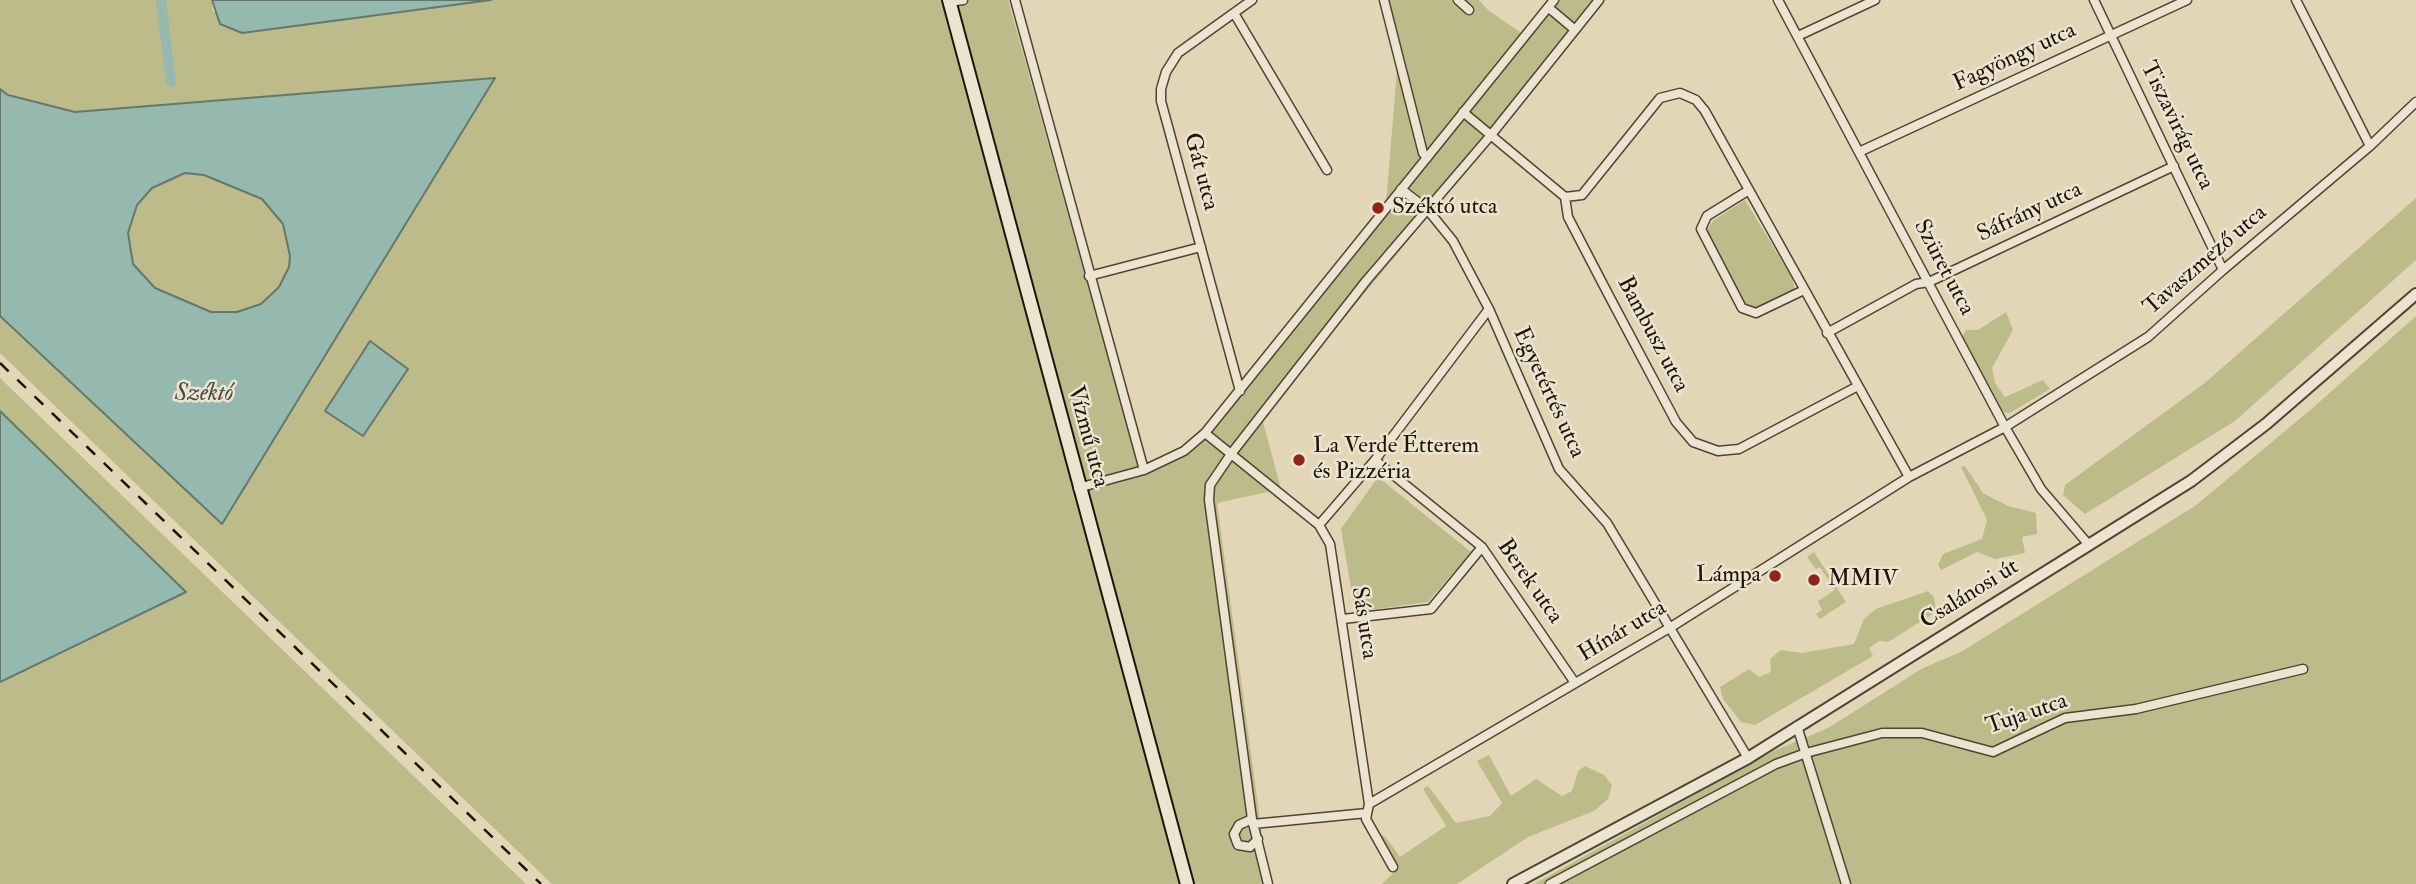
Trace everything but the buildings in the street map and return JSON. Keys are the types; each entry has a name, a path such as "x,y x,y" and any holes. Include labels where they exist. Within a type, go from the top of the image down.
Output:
{"main road":[{"name":"Vízmű utca","path":"954,1 1078,488 1187,884"}],"street":[{"name":"Vízmű utca","path":"1015,0 1144,470"},
{"name":"Gát utca","path":"1240,391 1161,101 1161,89 1166,72 1178,53 1252,0"},
{"path":"1384,0 1423,153 1427,158"},
{"path":"1458,0 1469,10"},
{"path":"1268,884 1253,822 1209,500 1213,477 1427,209 1599,0"},
{"name":"Szüret utca","path":"1777,0 2040,489 2089,545"},
{"path":"1798,36 1875,0"},
{"name":"Tiszavirág utca","path":"2094,0 2223,270"},
{"name":"Fagyöngy utca","path":"1859,152 2187,0"},
{"path":"2296,0 2370,146"},
{"path":"1078,488 1144,470 1184,451 1205,433 1551,4 1574,29"},
{"path":"1234,13 1327,170"},
{"path":"1464,112 1565,197 1581,195 1660,98 1674,93 1690,96 1701,105 1909,477"},
{"name":"Tavaszmező utca","path":"2005,427 2148,337 2370,146 2416,102"},
{"name":"Sáfrány utca","path":"1827,333 1916,284 1930,282 2174,166"},
{"name":"Egyetértés utca","path":"1401,190 1427,209 1452,241 1489,309 1559,469 1607,523 1748,758"},
{"path":"1749,190 1707,216 1701,229 1742,308 1756,313 1804,290"},
{"name":"Bambusz utca","path":"1565,197 1568,217 1607,292 1676,422 1693,442 1718,451 1739,449 1858,386"},
{"path":"1089,276 1201,247"},
{"name":"Csalánosi út","path":"1513,884 1748,758 2191,481 2266,424 2416,294"},
{"path":"1319,525 1375,460 1489,309"},
{"name":"Hínár utca","path":"1368,809 1671,627 1909,477 2005,427"},
{"name":"Sás utca","path":"1205,433 1319,525 1330,544 1343,619 1368,809 1366,819 1393,867"},
{"name":"Berek utca","path":"1375,460 1482,547 1575,683"},
{"path":"1343,619 1431,609 1482,547"},
{"name":"Tuja utca","path":"1550,884 1776,764 1806,753 1882,733 1922,733 1993,752 2064,718 2136,709 2304,669"},
{"path":"1797,726 1846,884"},
{"path":"1258,839 1250,847 1244,847 1234,834 1239,825 1253,822 1368,809"}],"shaded area":[{"path":"0,0 212,0 213,11 242,33 491,0 1008,0 1139,468 1178,450 1201,434 1386,204 1397,70 1383,0 1479,0 1488,10 1523,34 1547,0 1606,0 1262,418 1281,489 1217,503 1265,857 1273,884 552,884 0,353 0,316 222,524 495,79 75,112 8,95 0,89"},
{"path":"185,173 203,175 262,199 283,224 290,256 289,267 279,287 261,304 237,312 211,312 154,288 133,264 128,233 137,205 152,188"},
{"path":"2416,198 2416,260 2235,421 2085,514 2063,495 2065,485 2206,382"},
{"path":"1745,200 1792,278 1795,290 1758,309 1747,306 1706,231 1714,220"},
{"path":"2006,312 2013,330 1992,368 1995,383 2005,397 2043,380 2050,389 2010,413 2003,412 1962,337 1966,330 1978,330"},
{"path":"2416,316 2416,884 1534,884 1774,751 1828,728 1923,668 1961,652 2195,506 2315,406"},
{"path":"0,378 526,884 0,884 0,682 185,592 0,411"},
{"path":"1965,466 1983,493 2008,506 2036,513 2037,534 2022,537 2025,553 1995,559 1977,552 1941,570 1938,565 1943,554 1982,539 1987,520 1961,467"},
{"path":"1378,477 1471,552 1428,602 1355,612 1341,529"},
{"path":"1814,552 1846,602 1820,619 1816,614 1822,610 1818,601 1835,590 1820,567 1816,569 1807,557"},
{"path":"1928,591 1934,597 1936,612 1888,642 1879,641 1869,648 1873,656 1755,725 1741,722 1723,699 1720,687 1749,669 1759,677 1771,672 1770,659 1781,650 1802,653 1854,644 1864,619 1876,609"},
{"path":"1489,755 1511,796 1536,779 1562,796 1572,791 1578,771 1585,766 1604,775 1612,785 1608,799 1594,811 1528,837 1457,884 1382,884 1397,869 1379,837 1384,835 1400,857 1446,826 1423,789 1428,786 1456,823 1490,816 1502,803 1477,761"}],"water":[{"path":"212,0 491,0 242,33 220,24"},
{"name":"Széktó","path":"495,78 222,524 0,316 0,89 8,95 75,112","holes":["185,173 204,175 262,199 283,224 290,256 289,267 279,287 261,304 237,312 211,312 155,288 133,264 128,233 137,205 152,188"]},
{"path":"370,341 408,369 363,436 325,411"},
{"path":"0,411 186,592 0,682"}],"waterway":[{"path":"161,0 171,82"}],"railway":[{"path":"0,363 541,884"}],"place":[{"name":"Széktó utca","path":"1378,208"},
{"name":"La Verde Étterem és Pizzéria","path":"1299,460"},
{"name":"Lámpa","path":"1775,576"},
{"name":"MMIV","path":"1814,580"}]}
